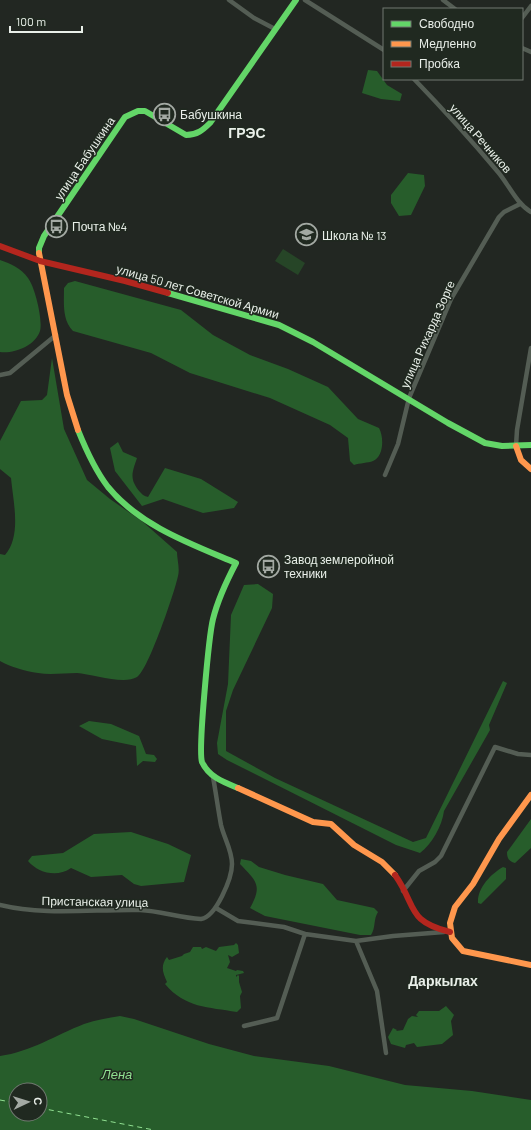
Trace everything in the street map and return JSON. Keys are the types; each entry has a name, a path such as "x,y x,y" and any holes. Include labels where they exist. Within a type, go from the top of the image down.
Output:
{"street":[{"path":"229,0 254,18 275,29"},
{"name":"улица Бабушкина","path":"213,777 202,761 201,739 212,621 219,596 236,563 150,522 123,503 101,479 87,452 72,414 40,261 39,248 44,236 125,117 138,110 145,111 186,135 192,136 200,132 210,122 296,0"},
{"path":"305,0 383,49"},
{"path":"443,0 454,8"},
{"path":"523,17 531,6"},
{"name":"улица Речников","path":"415,80 465,134 509,186 520,204 531,212"},
{"name":"улица Рихарда Зорге","path":"385,475 398,444 409,398 451,299 499,217 504,212 520,204"},
{"name":"улица 50 лет Советской Армии","path":"0,246 40,261 132,283 279,325 313,342 409,398 448,423 485,443 502,446 531,445"},
{"path":"0,375 10,373 56,335"},
{"path":"531,348 517,430 516,446 521,460 531,470"},
{"path":"404,891 420,871 435,862 441,856 495,747 518,754 531,755"},
{"path":"213,777 313,822 330,824 336,827 356,845 383,861 396,876 414,913 421,921 435,929 450,932"},
{"name":"Пристанская улица","path":"0,906 19,909 48,910 142,910 201,920 209,917 216,908 231,872 232,863 222,827 213,777"},
{"path":"531,795 455,907 450,923 452,938 463,951 531,965"},
{"path":"216,908 238,921 289,928 305,934 356,942 394,936 450,932"},
{"path":"244,1026 277,1018 305,934"},
{"path":"356,942 377,992 386,1053"}],"shaded area":[{"path":"283,249 305,263 298,275 275,261"}],"water":[{"path":"368,70 377,71 387,85 402,94 400,101 381,99 362,93"},
{"path":"408,173 424,175 425,186 411,215 399,216 391,203 391,195"},
{"path":"0,260 19,269 31,282 36,296 41,326 40,331 34,341 23,348 11,352 0,352"},
{"path":"75,281 181,310 213,335 250,355 288,369 328,387 358,419 379,428 382,436 382,446 377,459 354,465 350,461 348,438 330,425 270,398 190,373 151,353 73,331 69,327 65,317 64,288 68,283"},
{"path":"52,358 64,429 87,480 110,499 143,522 177,552 179,573 167,613 148,661 142,672 137,677 131,679 116,680 77,673 38,673 18,668 0,661 0,554 5,555 10,547 15,528 15,518 11,478 0,469 0,441 21,401 42,400 47,395"},
{"path":"118,442 123,452 137,458 132,476 134,483 140,492 145,496 148,497 165,468 201,479 238,502 234,508 203,513 163,499 142,506 115,471 110,448"},
{"path":"258,584 273,594 272,608 233,690 226,711 226,751 275,778 413,842 426,838 503,681 507,683 489,725 490,730 444,811 436,834 429,845 420,853 396,845 227,760 218,754 217,743 228,684 231,615 244,585"},
{"path":"89,721 111,724 139,736 146,754 154,755 157,759 155,762 143,761 137,766 136,746 102,739 79,726"},
{"path":"531,819 531,848 515,863 508,858 507,852"},
{"path":"131,832 168,844 191,855 184,882 141,886 134,884 122,875 91,877 71,868 60,873 48,873 37,869 28,861 32,856 63,853 94,834"},
{"path":"241,859 251,861 259,867 285,875 323,884 337,900 374,908 378,912 371,935 360,935 265,916 250,908 257,888 254,879 240,864"},
{"path":"503,867 506,868 506,879 481,904 478,903 478,897 482,887 494,873"},
{"path":"236,943 238,945 239,953 232,957 228,955 230,962 227,968 236,971 243,971 244,973 236,975 236,977 238,975 239,976 242,992 240,996 241,1008 237,1012 207,1007 189,1002 173,992 165,984 167,982 163,973 163,963 167,957 169,960 182,956 190,952 193,947 201,947 202,949 206,947 216,951 219,947 234,945"},
{"path":"446,1006 454,1015 451,1021 453,1035 442,1044 417,1047 414,1043 406,1045 405,1048 391,1044 388,1037 393,1028 397,1030 396,1031 403,1030 408,1019 412,1016 418,1017 416,1015 419,1011 439,1011"},
{"name":"Лена","path":"120,1016 134,1019 209,1044 254,1056 329,1066 405,1085 472,1091 531,1100 531,1130 0,1130 0,1056 22,1051 84,1024"}],"ferry route":[{"path":"0,1100 8,1102"},
{"path":"48,1110 154,1130"}],"traffic: fast":[{"path":"39,253 39,248 44,236 125,117 138,111 145,111 186,135 197,133 202,130 210,123 296,0"},
{"path":"168,293 279,325 313,342 448,423 485,443 502,446 531,445"},
{"path":"78,430 99,474 108,487 135,513 184,541 236,563 217,604 213,619 204,692 201,753 202,762 208,772 222,781 238,788"}],"traffic: slow":[{"path":"39,253 67,395 78,430"},
{"path":"516,446 521,460 531,469"},
{"path":"238,788 313,822 331,824 354,845 382,862 395,875"},
{"path":"531,795 499,839 473,884 455,907 450,923 452,938 463,951 531,965"}],"traffic: jam":[{"path":"0,246 40,261 125,281 168,293"},
{"path":"395,875 414,911 419,917 426,923 436,928 450,932"}],"place":[{"name":"Бабушкина","path":"165,114"},
{"name":"Почта №4","path":"56,226"},
{"name":"Школа № 13","path":"307,235"},
{"name":"Завод землеройной техники","path":"269,566"}],"district":[{"name":"ГРЭС","path":"247,132"},
{"name":"Даркылах","path":"443,980"}]}
